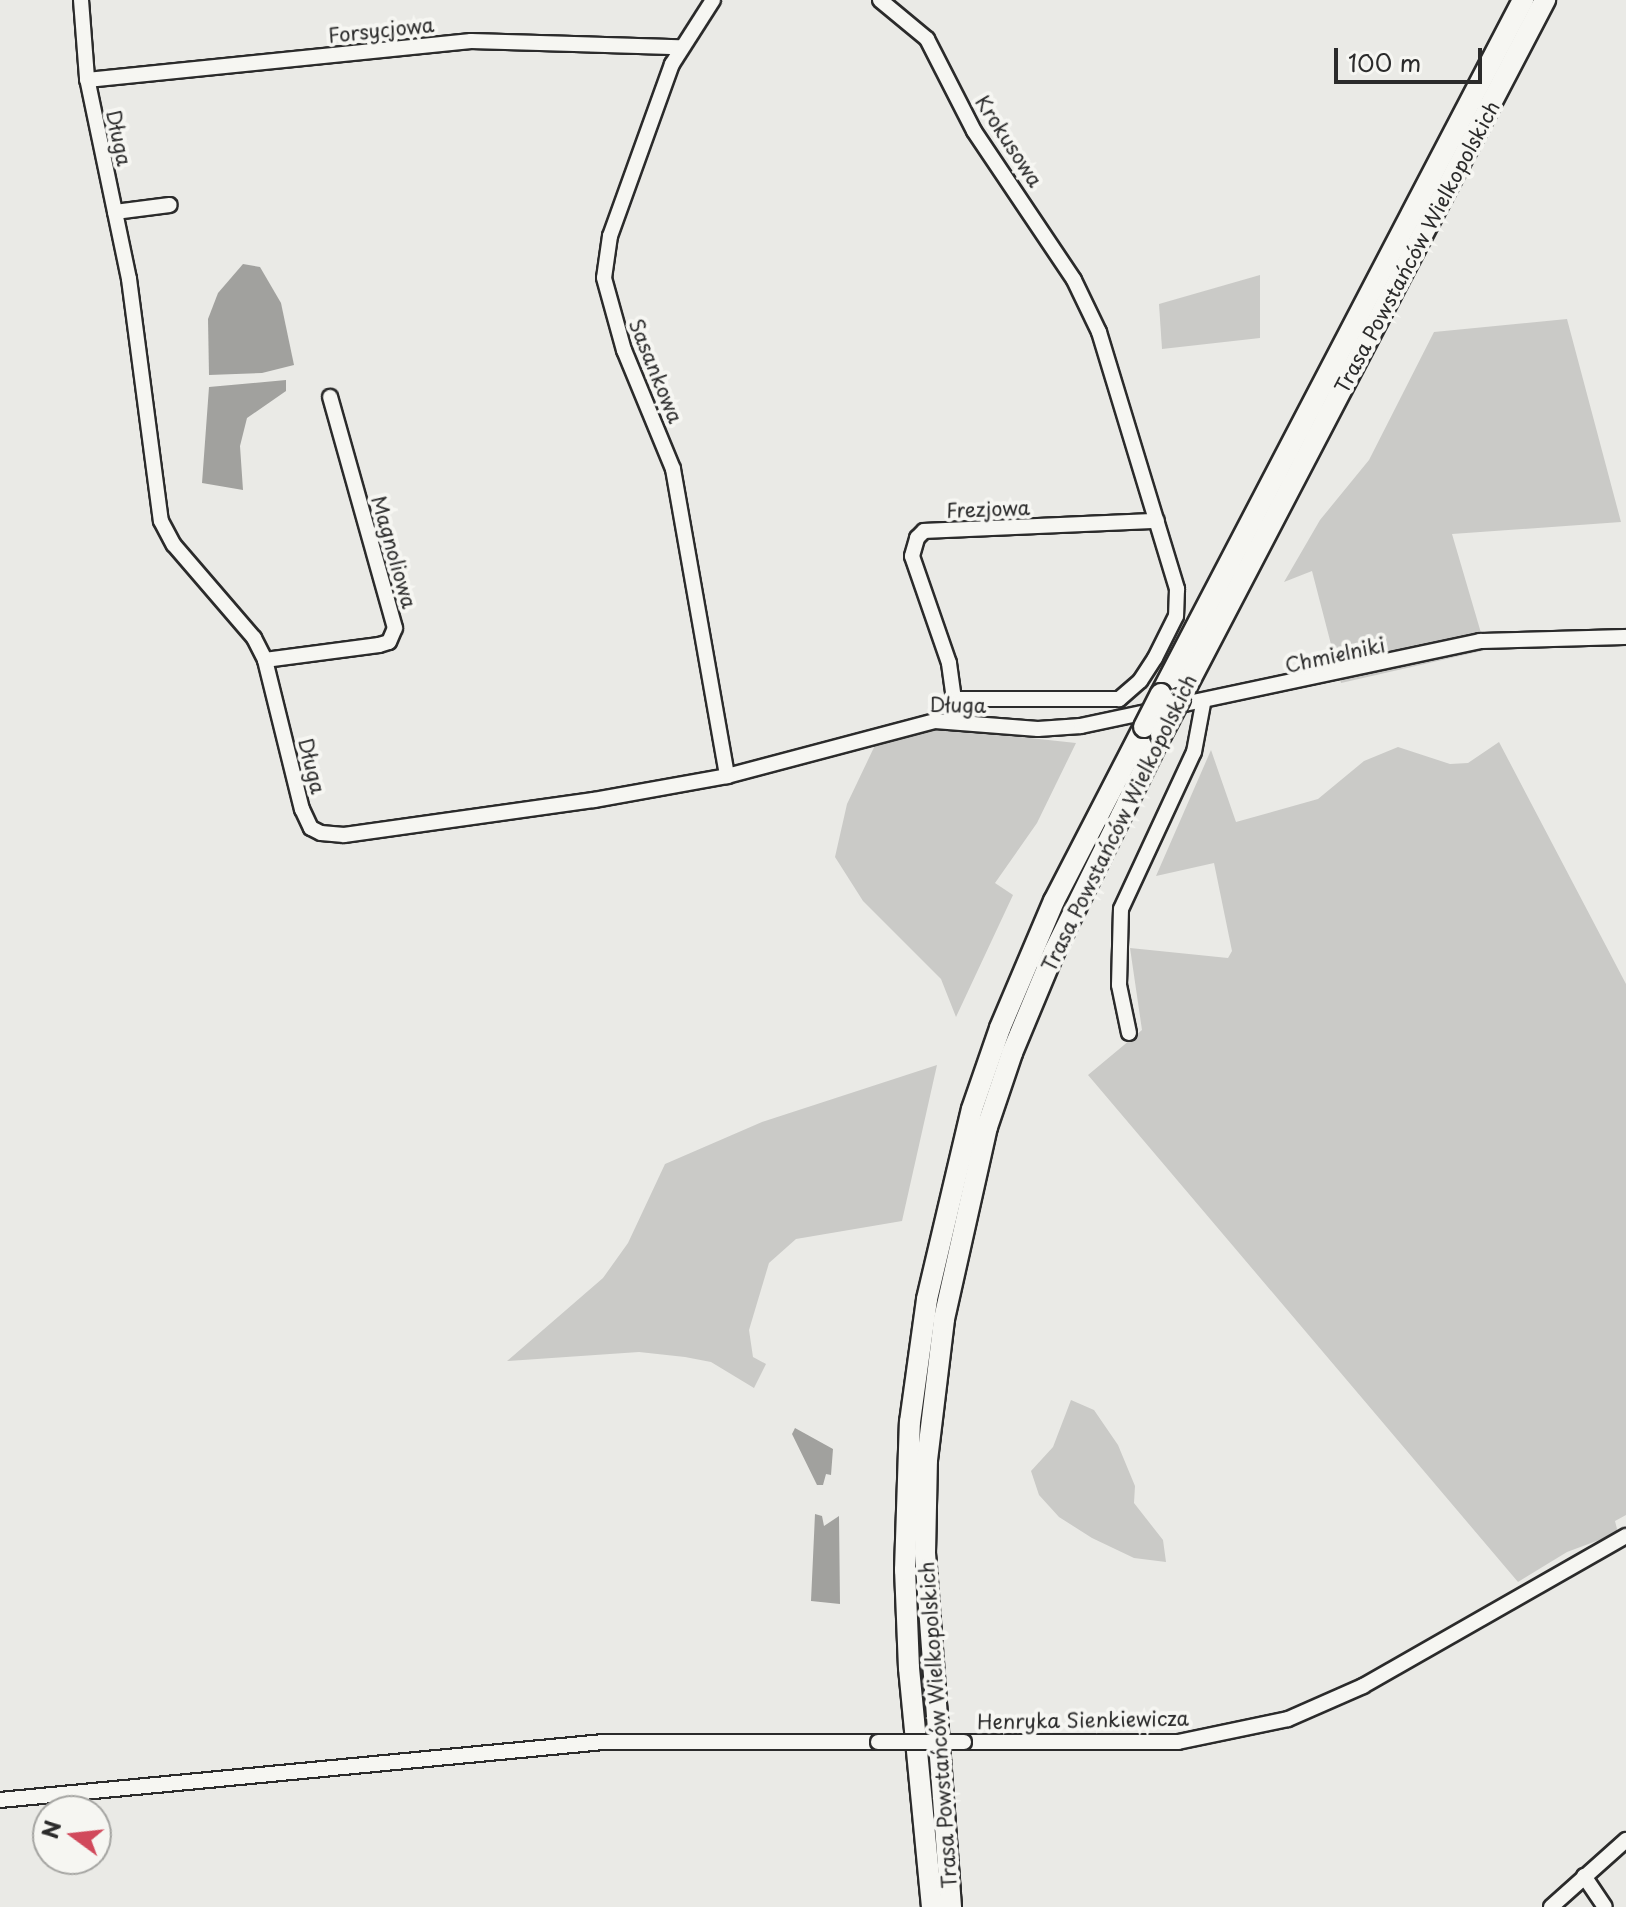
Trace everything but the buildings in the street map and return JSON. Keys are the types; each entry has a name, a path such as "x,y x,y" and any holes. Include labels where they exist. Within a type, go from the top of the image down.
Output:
{"highway":[{"name":"Trasa Powstańców Wielkopolskich","path":"932,1907 909,1668 905,1570 910,1422 927,1299 968,1124 1000,1028 1054,901 1153,731 1523,0"},
{"name":"Trasa Powstańców Wielkopolskich","path":"1171,696 1545,0"},
{"name":"Trasa Powstańców Wielkopolskich","path":"951,1907 925,1553 928,1447 944,1319 983,1141 1012,1053 1153,731"}],"street":[{"name":"Długa","path":"81,0 87,80 115,212 161,521 174,545 254,638 265,660 302,809 311,828 321,833 344,835 594,800 727,776 902,727 957,721 1053,729"},
{"name":"Sasankowa","path":"713,0 679,47 613,227 604,278 624,350 673,469 727,776"},
{"name":"Krokusowa","path":"880,0 927,39 974,131 1048,236 1091,315 1177,589 1176,616 1140,681 1119,699 957,699"},
{"name":"Forsycjowa","path":"87,80 471,41 679,47"},
{"path":"115,212 170,205"},
{"name":"Magnoliowa","path":"265,660 379,645 389,642 395,628 330,397"},
{"name":"Frezjowa","path":"957,721 957,699 912,556 924,531 1157,521"},
{"name":"Chmielniki","path":"1053,729 1203,704 1480,641 1626,637"},
{"path":"1129,1033 1119,985 1121,909 1194,752 1203,704"},
{"name":"Henryka Sienkiewicza","path":"0,1800 588,1743 731,1739 1178,1742 1288,1719 1363,1686 1626,1536"},
{"path":"1551,1907 1626,1840"},
{"path":"1584,1876 1605,1907"}],"shaded area":[{"path":"243,264 260,267 281,303 294,365 262,373 209,375 208,319 218,293"},
{"path":"1260,275 1260,338 1162,349 1159,304"},
{"path":"1567,319 1621,522 1452,534 1486,650 1341,683 1312,571 1284,582 1320,520 1369,460 1434,332"},
{"path":"286,380 286,391 247,418 240,446 243,490 202,483 209,387"},
{"path":"938,728 1076,743 1037,823 995,883 1013,895 956,1017 941,979 863,901 835,857 847,804 878,739"},
{"path":"1499,742 1626,984 1626,1515 1615,1521 1618,1533 1567,1552 1518,1582 1088,1075 1142,1030 1130,948 1228,958 1232,951 1214,863 1156,876 1211,750 1236,822 1318,799 1364,761 1398,747 1450,764 1468,763"},
{"path":"937,1065 902,1221 796,1239 769,1263 749,1330 753,1357 766,1364 754,1388 711,1362 685,1357 639,1352 507,1361 603,1278 628,1243 665,1164 762,1122"},
{"path":"1071,1400 1094,1410 1118,1445 1135,1486 1134,1503 1163,1540 1166,1562 1134,1558 1092,1538 1059,1517 1039,1495 1031,1471 1053,1447"},
{"path":"795,1428 833,1449 831,1475 826,1474 823,1485 817,1485 792,1434"},
{"path":"815,1514 822,1516 824,1526 839,1516 840,1604 811,1601"}]}
